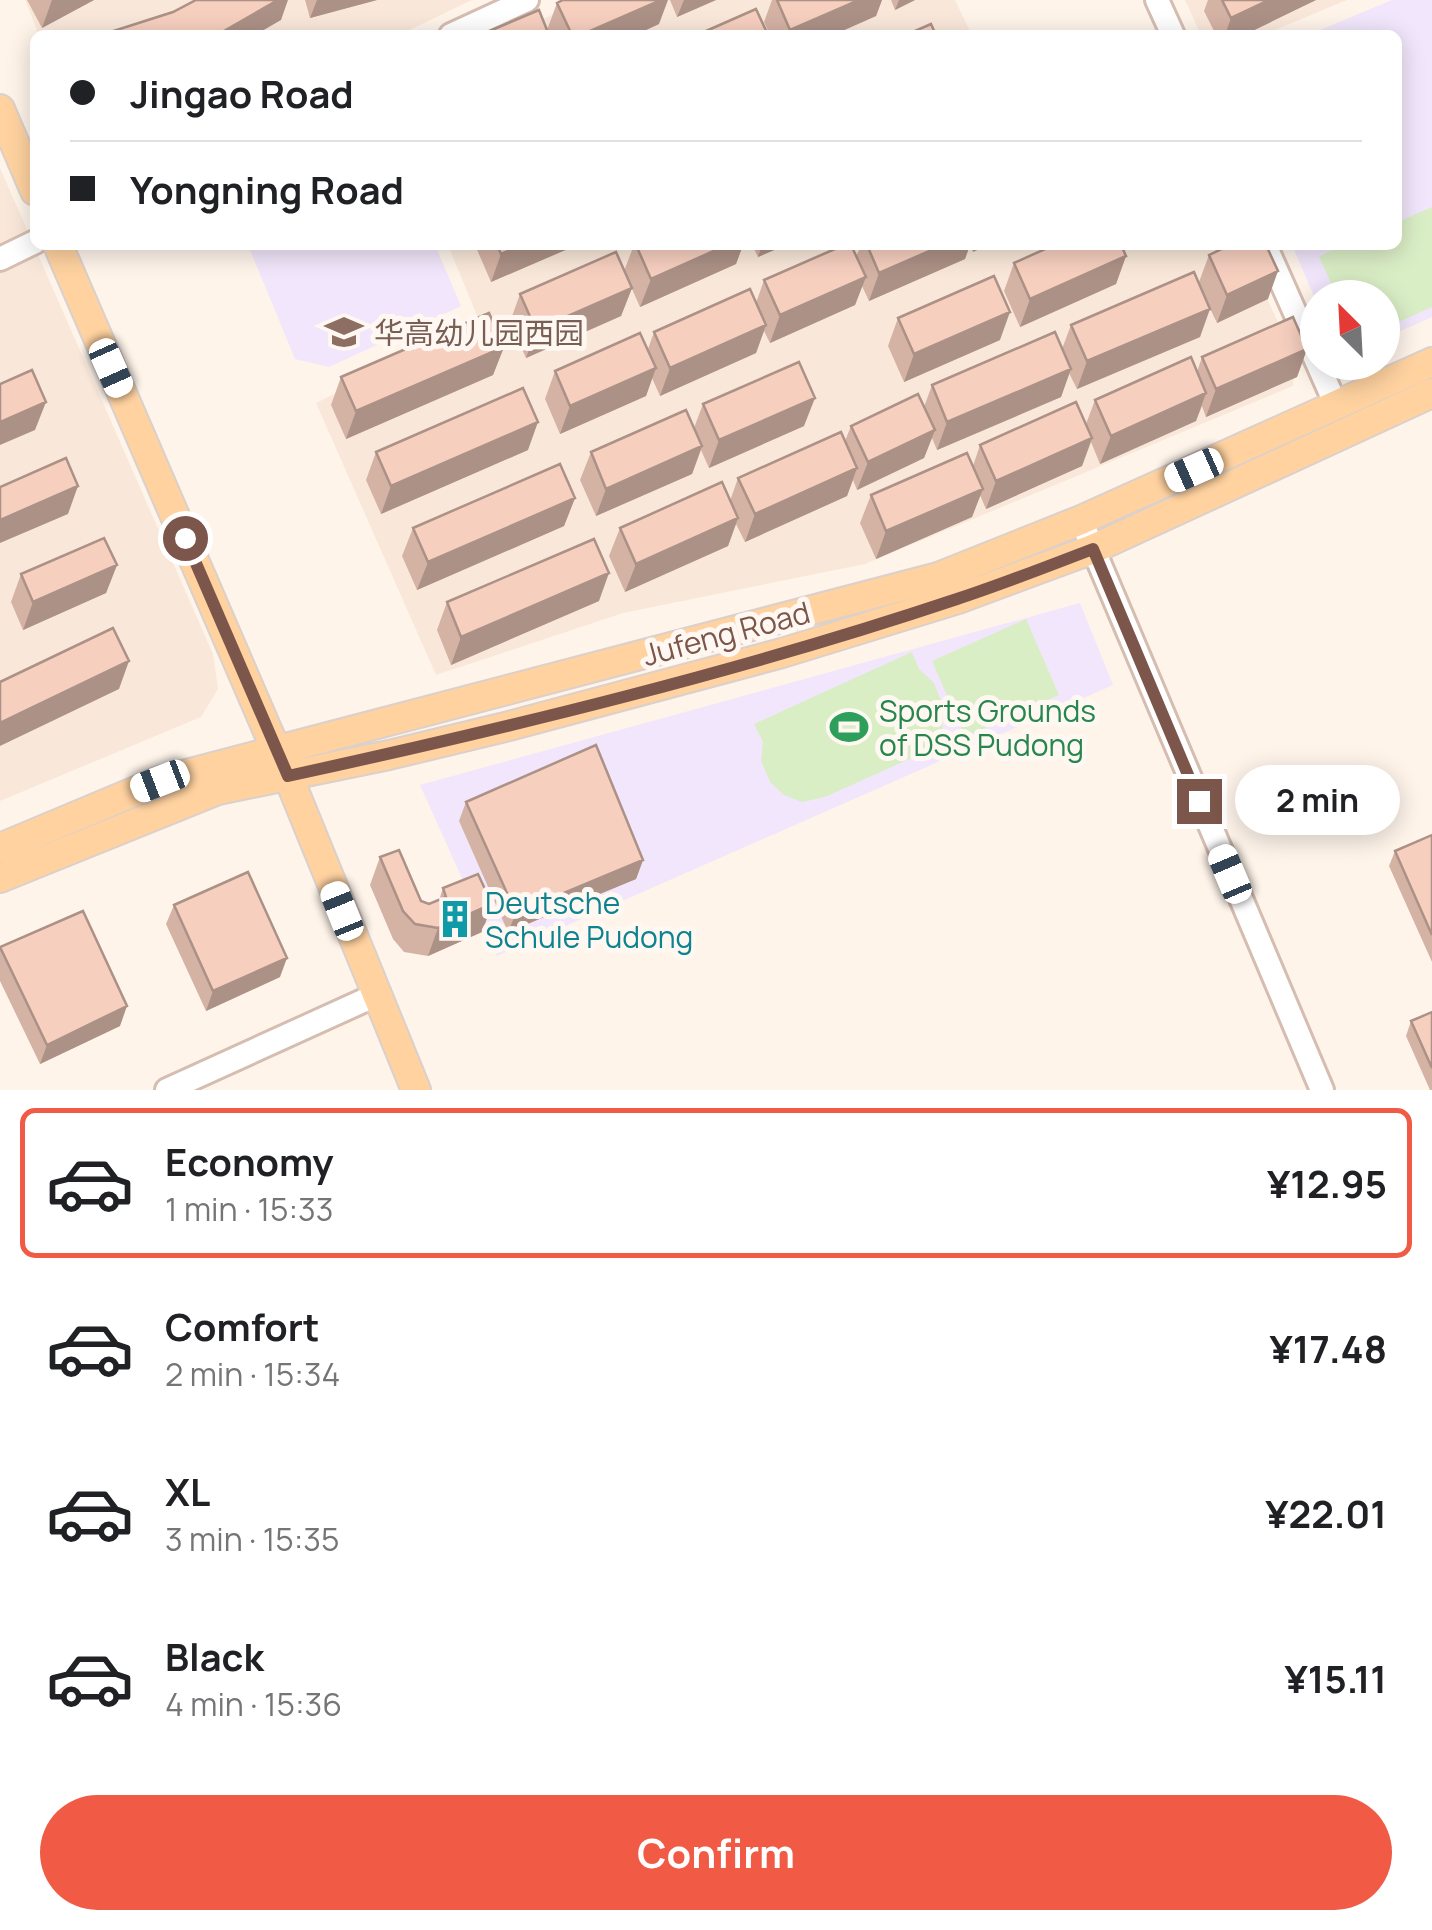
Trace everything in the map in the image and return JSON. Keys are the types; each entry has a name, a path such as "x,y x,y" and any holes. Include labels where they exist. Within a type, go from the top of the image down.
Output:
{"main road":[{"path":"0,108 30,179"},
{"path":"60,250 276,750"},
{"name":"Jufeng Road","path":"0,848 160,781 938,577 1081,520 1432,362"},
{"name":"Jufeng Road","path":"0,878 218,790 509,726 782,653 958,599 1093,549 1432,393"},
{"path":"288,776 416,1090"}],"street":[{"path":"462,30 526,0"},
{"path":"1157,0 1170,30"},
{"path":"0,259 30,244"},
{"path":"1267,250 1336,405"},
{"path":"1081,520 1322,1090"},
{"path":"276,750 288,776"},
{"path":"167,1090 376,994"}],"shaded area":[{"path":"25,0 472,0 409,30 37,30"},
{"path":"585,0 955,0 970,30 519,30"},
{"path":"1185,0 1347,0 1275,30 1199,30"},
{"path":"1392,0 1432,0 1432,317 1400,331 1400,280 1307,280 1294,250 1402,250 1402,30 1320,30"},
{"path":"0,168 30,236 30,250 36,250 213,654 218,689 201,717 0,801"},
{"name":"华高幼儿园西园","path":"250,250 437,250 461,306 329,367 295,359"},
{"path":"450,250 1243,250 1295,357 1293,386 865,564 623,613 436,675 316,403 480,323"},
{"path":"1080,603 1113,685 497,956 420,785"}],"green space":[{"path":"1432,207 1432,307 1400,321 1400,280 1330,280 1319,256 1333,250 1402,250 1402,220"},
{"name":"Sports Grounds of DSS Pudong","path":"1026,619 1059,695 965,737 932,661"},
{"name":"Sports Grounds of DSS Pudong","path":"912,652 919,669 934,683 944,708 942,730 934,745 825,797 802,802 784,795 770,782 761,761 763,742 754,724"}],"building":[{"path":"196,0 278,0 226,30 117,30 173,12"},
{"path":"661,0 592,30 570,30 557,3"},
{"path":"777,0 859,0 790,30"},
{"path":"1222,0 1269,0 1231,18"},
{"path":"756,9 766,30 708,30"},
{"path":"539,10 547,30 492,30"},
{"path":"638,250 716,250 651,279"},
{"path":"833,250 853,250 866,277 780,315 764,280"},
{"path":"869,250 932,250 879,273"},
{"path":"1043,250 1123,250 1126,256 1030,299 1014,263"},
{"path":"1220,250 1268,250 1278,271 1227,295 1209,255"},
{"path":"616,252 632,288 536,330 520,294"},
{"path":"1194,272 1210,309 1087,361 1071,325"},
{"path":"994,276 1010,312 914,354 898,318"},
{"path":"750,289 766,325 670,368 654,332"},
{"path":"489,313 504,347 356,411 341,377"},
{"path":"1293,317 1300,333 1300,352 1216,389 1202,357"},
{"path":"1055,332 1071,369 947,422 932,385"},
{"path":"640,333 656,368 570,406 555,371"},
{"path":"1191,357 1206,393 1111,436 1095,400"},
{"path":"799,362 815,398 719,440 703,404"},
{"path":"32,370 46,402 0,422 0,384"},
{"path":"523,388 538,422 391,486 376,452"},
{"path":"918,394 935,430 868,462 851,426"},
{"path":"1076,402 1092,438 996,481 980,445"},
{"path":"686,410 702,446 606,489 591,452"},
{"path":"841,432 857,468 755,514 738,478"},
{"path":"967,453 983,489 886,531 871,495"},
{"path":"66,458 78,486 0,520 0,487"},
{"path":"560,464 575,498 428,562 413,528"},
{"path":"722,482 738,518 636,564 620,528"},
{"path":"104,538 117,565 33,602 21,574"},
{"path":"594,539 609,573 461,637 447,602"},
{"path":"113,628 129,661 0,723 0,682"},
{"path":"596,745 643,860 516,913 466,802"},
{"path":"1432,835 1432,935 1395,851"},
{"path":"399,850 421,901 429,904 446,897 443,888 478,874 492,904 438,928 415,924 403,911 380,857"},
{"path":"248,872 287,958 213,991 174,905"},
{"path":"83,911 127,1006 47,1045 0,947"},
{"path":"1432,1012 1432,1068 1411,1021"}],"place":[{"name":"华高幼儿园西园","path":"344,332"},
{"name":"Sports Grounds of DSS Pudong","path":"849,727"},
{"name":"Deutsche Schule Pudong","path":"455,919"}],"route":[{"path":"185,538 288,776 509,726 782,653 958,599 1093,549 1199,801"}]}
